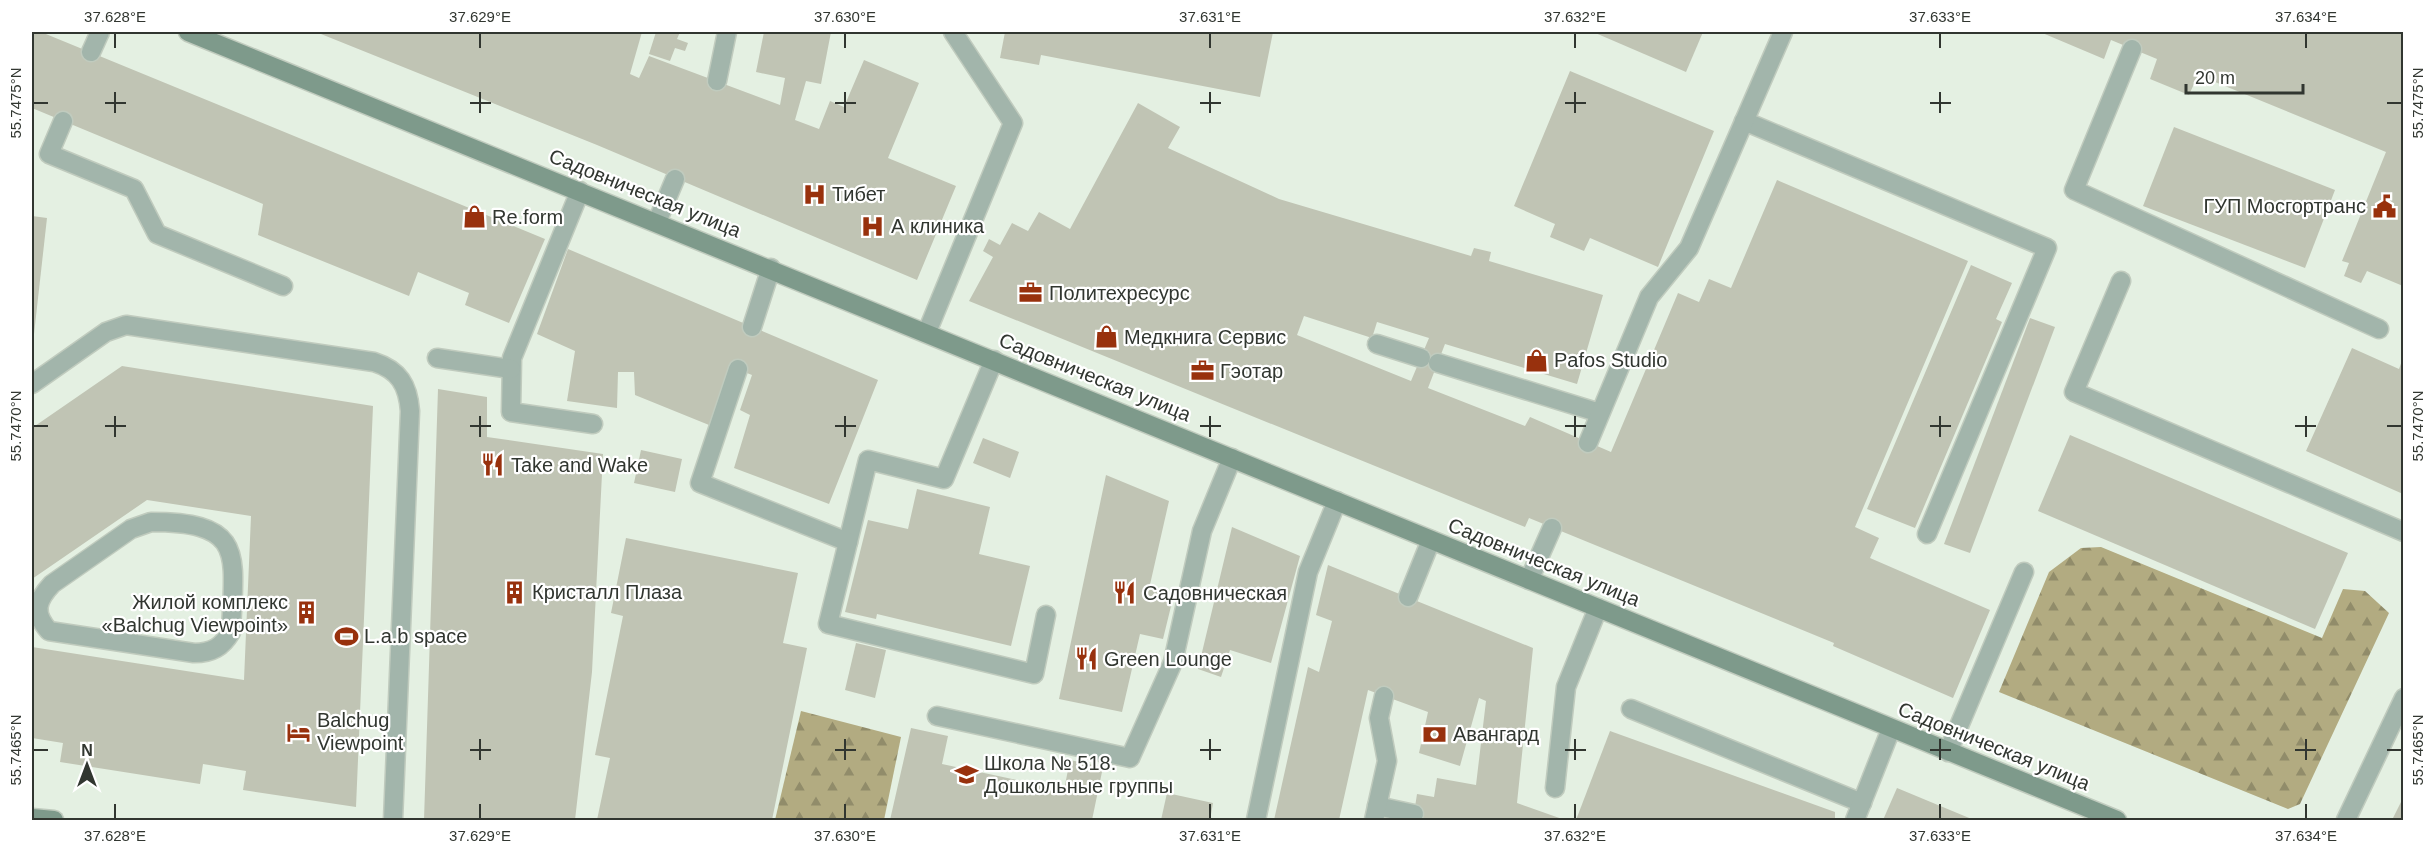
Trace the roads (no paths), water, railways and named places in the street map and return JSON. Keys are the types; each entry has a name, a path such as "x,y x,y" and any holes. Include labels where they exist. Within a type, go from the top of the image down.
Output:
{"street":[{"path":"91,52 100,32"},
{"name":"Садовническая улица","path":"188,32 219,37 580,191 2117,820"},
{"path":"717,81 727,32"},
{"path":"927,332 1013,123 953,32"},
{"path":"1588,442 1649,297 1689,248 1782,32"},
{"path":"2132,49 2074,190 2379,329"},
{"path":"63,121 49,154 134,189 157,234 283,286"},
{"path":"1744,121 2047,248 1927,534"},
{"path":"657,222 675,179"},
{"path":"580,191 512,358 511,412 593,424"},
{"path":"752,327 771,268"},
{"path":"2121,281 2074,392 2403,532"},
{"path":"32,384 106,332 126,325 374,362 387,366 398,375 409,395 410,411 393,820"},
{"path":"1377,344 1600,413"},
{"path":"437,358 511,369"},
{"path":"994,360 944,479 868,460 828,624 1034,674 1047,615"},
{"path":"738,369 700,483 848,542"},
{"path":"937,716 1130,758 1173,662 1202,531 1232,458"},
{"path":"1256,820 1308,572 1337,501"},
{"path":"151,522 205,527 216,533 230,549 234,564 231,632 226,640 216,649 206,653 194,653 49,631 39,617 38,607 41,596 94,546 141,524 151,522"},
{"path":"1529,580 1552,528"},
{"path":"1408,597 1431,540"},
{"path":"1948,752 2024,572"},
{"path":"1555,788 1566,687 1598,608"},
{"path":"1384,696 1379,718 1387,761 1376,813 1414,814"},
{"path":"2346,820 2403,698"},
{"path":"1630,709 1862,803"},
{"path":"1855,820 1891,729"},
{"path":"32,818 54,820"}],"place":[{"name":"Тибет","path":"814,194"},
{"name":"ГУП Мосгортранс","path":"2384,206"},
{"name":"Re.form","path":"474,217"},
{"name":"А клиника","path":"873,226"},
{"name":"Политехресурс","path":"1031,293"},
{"name":"Медкнига Сервис","path":"1106,337"},
{"name":"Pafos Studio","path":"1536,360"},
{"name":"Гэотар","path":"1202,371"},
{"name":"Take and Wake","path":"493,465"},
{"name":"Кристалл Плаза","path":"514,592"},
{"name":"Садовническая","path":"1125,593"},
{"name":"Жилой комплекс «Balchug Viewpoint»","path":"306,613"},
{"name":"L.a.b space","path":"346,636"},
{"name":"Green Lounge","path":"1086,659"},
{"name":"Balchug Viewpoint","path":"299,732"},
{"name":"Авангард","path":"1435,734"},
{"name":"Школа № 518. Дошкольные группы","path":"966,775"}]}
